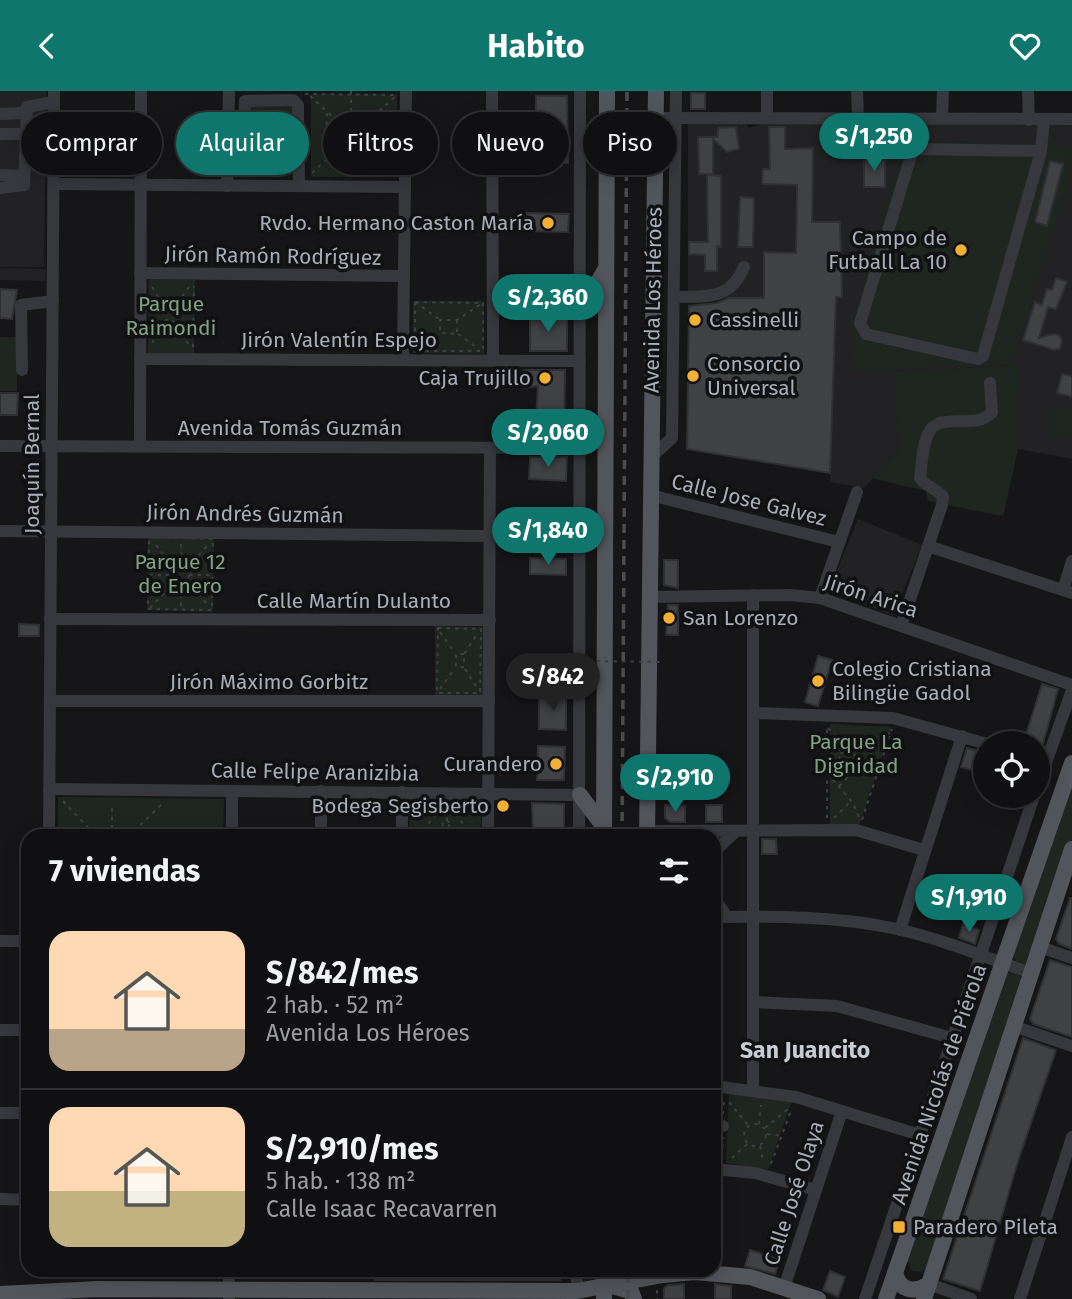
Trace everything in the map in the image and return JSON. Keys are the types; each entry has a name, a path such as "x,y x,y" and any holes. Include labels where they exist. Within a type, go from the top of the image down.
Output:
{"main road":[{"path":"604,829 607,702 607,91"},
{"name":"Avenida Los Héroes","path":"656,91 656,112"},
{"name":"Avenida Los Héroes","path":"647,829 655,175"},
{"path":"580,312 606,268"},
{"name":"Avenida Nicolás de Piérola","path":"886,1299 1072,763"},
{"path":"580,795 602,829"},
{"path":"895,1273 899,1283 908,1290 927,1291 1072,849"},
{"path":"721,1274 750,1276 818,1299"},
{"path":"602,1288 635,1277"},
{"path":"644,1277 644,1299"},
{"path":"0,1294 97,1289 229,1294 494,1295 602,1288 627,1289 634,1299"}],"street":[{"path":"140,446 141,91"},
{"path":"227,186 229,91"},
{"path":"488,356 492,91"},
{"path":"579,829 580,91"},
{"name":"Avenida Los Héroes","path":"676,91 676,112"},
{"path":"767,91 767,117"},
{"path":"857,91 858,118"},
{"path":"942,118 943,91"},
{"path":"1028,91 1029,120"},
{"path":"401,93 404,276 409,302 403,360"},
{"path":"26,112 30,104 54,97"},
{"name":"Joaquín Bernal","path":"49,829 54,97"},
{"path":"245,112 245,101 293,100 298,105 298,112"},
{"path":"0,114 21,113"},
{"path":"677,118 1072,119"},
{"path":"1041,151 913,149 860,323 862,331 978,359 983,356 1041,151 1044,119"},
{"path":"0,134 21,134"},
{"path":"0,175 24,176 22,188 0,188"},
{"path":"299,175 299,186"},
{"name":"Avenida Los Héroes","path":"651,457 672,438 675,175"},
{"path":"54,184 350,187 401,182"},
{"path":"674,297 719,294 730,290 744,267"},
{"name":"Jirón Ramón Rodríguez","path":"140,274 404,276"},
{"path":"22,370 21,305 53,301"},
{"name":"Jirón Valentín Espejo","path":"140,359 403,360 488,356 580,361"},
{"path":"901,625 942,505 943,497 925,485 920,478 928,434 935,425 943,421 968,422 986,418 992,412 990,383"},
{"name":"Avenida Tomás Guzmán","path":"0,446 580,448"},
{"path":"488,829 485,697 489,620 490,448"},
{"path":"820,598 857,492"},
{"name":"Calle Jose Galvez","path":"650,495 839,542"},
{"name":"Jirón Andrés Guzmán","path":"0,531 213,536 490,536"},
{"path":"928,546 1067,591 1072,561"},
{"path":"752,595 752,917 757,1090"},
{"name":"Jirón Arica","path":"649,597 752,595 820,598 1072,688"},
{"name":"Calle Martín Dulanto","path":"50,619 148,614 438,624 489,620"},
{"path":"1050,742 1072,688"},
{"name":"Jirón Máximo Gorbitz","path":"50,701 485,697"},
{"path":"753,713 896,719 973,740"},
{"path":"900,930 962,736"},
{"name":"Calle Felipe Aranizibia","path":"49,789 580,795"},
{"path":"232,790 232,829"},
{"path":"321,791 321,829"},
{"path":"402,792 402,829"},
{"name":"Avenida Nicolás de Piérola","path":"865,1299 1030,808"},
{"path":"721,832 860,827 924,850"},
{"path":"721,845 736,831"},
{"path":"721,917 830,918 900,930 1031,973"},
{"path":"0,941 21,941"},
{"path":"1040,947 1072,958"},
{"path":"753,1002 837,1006 952,1038"},
{"path":"1013,1025 1072,1045"},
{"path":"0,1030 21,1030"},
{"path":"721,1087 796,1097 920,1135"},
{"name":"Calle José Olaya","path":"784,1288 842,1111"},
{"path":"0,1113 21,1113"},
{"path":"1020,1299 1072,1137"},
{"path":"721,1169 767,1176 816,1190"},
{"path":"0,1199 21,1200"},
{"path":"577,1277 577,1291"},
{"path":"927,1291 971,1299"}],"path":[{"path":"397,109 400,91"},
{"path":"351,93 351,112"},
{"path":"297,94 401,93"},
{"path":"379,112 401,93"},
{"path":"309,94 327,111"},
{"path":"323,163 309,176 323,176"},
{"path":"350,175 350,187"},
{"path":"394,175 401,182"},
{"path":"400,175 401,182"},
{"path":"385,177 401,182"},
{"path":"147,339 147,351 166,320 166,310 148,280 148,292"},
{"path":"172,310 194,281 193,352"},
{"path":"409,302 488,303"},
{"path":"409,302 440,320 457,320 488,303"},
{"path":"409,302 415,351"},
{"path":"488,303 488,356"},
{"path":"166,310 172,310"},
{"path":"172,310 172,320"},
{"path":"166,320 172,320"},
{"path":"172,320 193,352"},
{"path":"440,320 440,334"},
{"path":"457,320 457,334"},
{"path":"403,360 440,334 457,334 488,356"},
{"path":"415,351 488,356"},
{"path":"182,352 193,352"},
{"path":"149,535 181,538 213,536"},
{"path":"149,535 175,569"},
{"path":"148,614 149,535"},
{"path":"186,569 213,536"},
{"path":"212,615 213,536"},
{"path":"181,538 182,567"},
{"path":"175,569 186,569 186,581 176,581 173,575 175,569"},
{"path":"149,575 173,575"},
{"path":"188,575 212,575"},
{"path":"148,614 176,581"},
{"path":"186,581 212,615"},
{"path":"181,583 181,610"},
{"path":"148,614 181,610 212,615"},
{"path":"437,697 456,667 456,654 438,624"},
{"path":"437,697 438,624"},
{"path":"438,624 481,629 485,697"},
{"path":"456,654 464,654 464,667 485,697"},
{"path":"588,661 662,662"},
{"path":"456,667 464,667"},
{"path":"437,697 485,697"},
{"path":"860,827 896,719"},
{"path":"851,801 827,824 827,727 862,763"},
{"path":"839,786 875,750 871,745 891,732"},
{"path":"848,748 838,756 853,772"},
{"path":"827,773 851,801 860,827"},
{"path":"60,798 73,798"},
{"path":"60,798 60,811"},
{"path":"60,798 89,829"},
{"path":"112,799 112,829"},
{"path":"136,829 166,800 152,799"},
{"path":"447,800 447,821 443,824 447,829"},
{"path":"424,829 447,800"},
{"path":"447,800 467,829"},
{"path":"757,1090 759,1125"},
{"path":"724,1095 749,1126"},
{"path":"764,1129 794,1104 767,1176"},
{"path":"749,1126 759,1125 766,1134"},
{"path":"748,1143 745,1136 749,1126"},
{"path":"766,1134 782,1136"},
{"path":"766,1134 760,1145 767,1176"},
{"path":"748,1143 760,1145"},
{"path":"721,1166 748,1143"}],"shaded area":[{"path":"0,91 46,91 46,112 21,112 21,175 45,175 44,267 0,267"},
{"path":"1072,121 1072,459 1018,449 1018,365 895,372 898,450 864,488 830,482 836,299 688,298 688,124 745,124 749,128 760,124"},
{"path":"0,268 46,269 45,281 0,280"},
{"path":"858,519 922,545 893,616 829,590"}],"green space":[{"path":"311,94 397,94 397,112 323,112 323,175 398,177 311,177"},
{"path":"250,104 294,104 294,112 250,112"},
{"name":"Campo de Futball La 10","path":"905,141 1072,146 1068,183 1012,363 852,371 855,317"},
{"name":"Parque Raimondi","path":"149,279 195,280 194,354 148,353"},
{"path":"413,301 484,301 484,354 413,353"},
{"path":"0,337 17,337 17,391 0,391"},
{"path":"1019,365 1018,449 1003,516 928,501 926,491 872,478 898,450 894,372"},
{"path":"1072,408 1072,437 1051,438 1050,409"},
{"name":"Parque 12 de Enero","path":"148,537 214,538 213,612 147,610"},
{"path":"435,626 483,627 483,696 435,696"},
{"name":"Parque La Dignidad","path":"830,724 892,727 859,826 830,826"},
{"path":"1072,781 1072,838 1033,955 1026,965 1016,962 1013,954"},
{"path":"58,797 224,799 223,829 58,829"},
{"path":"410,798 481,799 481,829 409,829"},
{"path":"1007,972 1019,975 1021,979 926,1269 921,1272 912,1271 907,1261"},
{"path":"729,1092 792,1101 768,1170 726,1163"}],"building":[{"path":"691,93 705,93 705,109 691,109"},
{"path":"536,96 567,96 567,112 536,112"},
{"path":"736,127 739,149 727,152 713,139 713,174 699,174 698,137 718,137 718,128"},
{"path":"769,127 785,127 785,149 813,148 812,222 840,222 842,297 836,297 830,473 687,449 689,306 717,303 729,298 764,298 764,252 796,253 797,185 762,184 763,169 770,169"},
{"path":"864,160 885,160 885,187 864,187"},
{"path":"1050,161 1063,164 1047,226 1035,222"},
{"path":"707,175 721,176 721,247 717,246 717,271 705,271 705,255 689,254 689,242 708,242"},
{"path":"740,197 754,198 753,247 738,247"},
{"name":"Rvdo. Hermano Caston María","path":"527,213 569,214 568,232 527,231"},
{"path":"1056,278 1067,282 1056,309 1048,307 1039,338 1059,335 1062,341 1060,349 1054,350 1023,340 1035,302 1042,305 1047,289 1052,290"},
{"path":"0,289 17,290 12,319 0,318"},
{"path":"530,318 567,318 567,351 530,351"},
{"path":"524,370 565,370 564,436 535,433 538,386 524,388"},
{"path":"1062,374 1072,376 1072,397 1057,393"},
{"path":"0,393 18,393 17,415 0,415"},
{"path":"530,457 567,457 566,481 529,479"},
{"path":"530,558 566,559 566,575 530,574"},
{"path":"664,560 678,560 678,588 664,585"},
{"path":"668,605 678,605 678,635 666,635"},
{"path":"19,624 39,625 39,636 19,636"},
{"name":"Colegio Cristiana Bilingüe Gadol","path":"818,656 832,660 818,706 805,702"},
{"path":"1042,684 1058,689 1047,731 1027,731"},
{"path":"539,697 566,697 566,730 539,729"},
{"path":"538,746 565,747 564,780 537,780"},
{"path":"967,748 973,750 973,770 961,767"},
{"path":"532,803 564,804 564,829 533,829"},
{"path":"665,805 685,806 685,822 670,822 665,818"},
{"path":"706,805 722,805 722,822 706,822"},
{"path":"762,839 776,839 777,854 762,854"},
{"path":"1070,898 1072,949 1059,944 1056,939"},
{"path":"963,924 979,930 975,944 959,938"},
{"path":"1050,960 1072,967 1072,1037 1033,1024 1030,1019"},
{"path":"1023,1038 1056,1050 1018,1161 980,1291 943,1279"},
{"path":"750,1250 780,1260 775,1274 745,1266"},
{"path":"830,1271 845,1277 838,1297 823,1290"},
{"path":"375,1277 560,1277 560,1280 375,1280"},
{"path":"684,1284 684,1299 664,1299 664,1288 668,1285"},
{"path":"715,1284 731,1286 731,1299 715,1299"}],"railway":[{"path":"622,829 627,91"},
{"path":"628,1277 628,1299"}],"place":[{"name":"Rvdo. Hermano Caston María","path":"548,223"},
{"name":"Campo de Futball La 10","path":"961,250"},
{"name":"Cassinelli","path":"695,320"},
{"name":"Consorcio Universal","path":"693,376"},
{"name":"Caja Trujillo","path":"545,378"},
{"name":"San Lorenzo","path":"669,618"},
{"name":"Colegio Cristiana Bilingüe Gadol","path":"818,681"},
{"name":"Curandero","path":"556,764"},
{"name":"Bodega Segisberto","path":"503,806"},
{"name":"Paradero Pileta","path":"899,1227"}],"district":[{"name":"San Juancito","path":"805,1050"}]}
